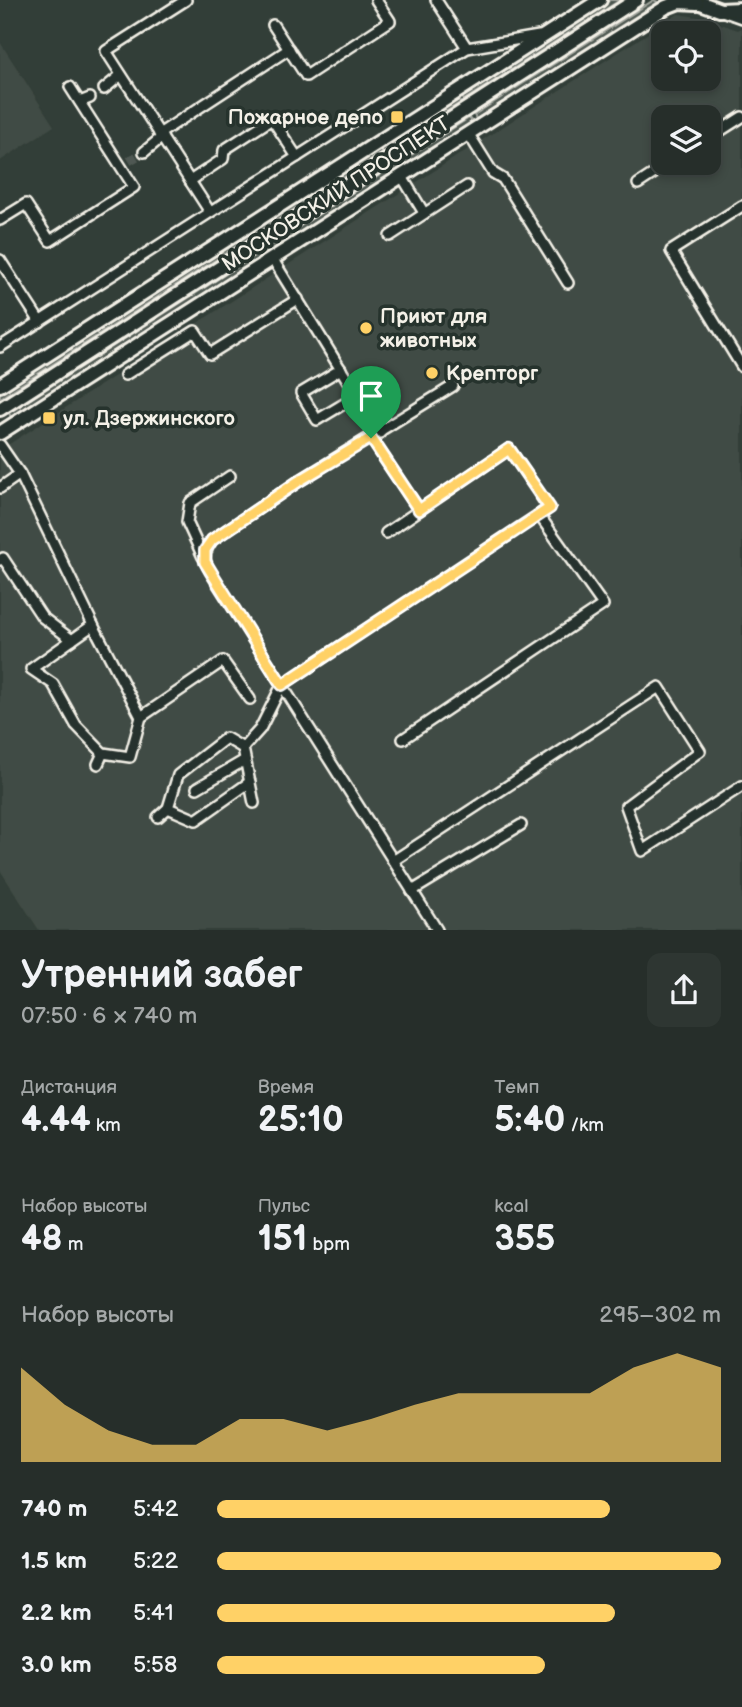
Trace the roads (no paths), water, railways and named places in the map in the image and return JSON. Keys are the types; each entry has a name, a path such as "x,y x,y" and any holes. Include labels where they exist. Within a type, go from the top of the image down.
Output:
{"main road":[{"name":"МОСКОВСКИЙ ПРОСПЕКТ","path":"0,385 600,0"},
{"name":"МОСКОВСКИЙ ПРОСПЕКТ","path":"0,409 636,0"},
{"name":"МОСКОВСКИЙ ПРОСПЕКТ","path":"0,433 667,7 679,2 695,2"},
{"path":"695,2 720,10 742,9"}],"street":[{"path":"186,0 106,51 211,212"},
{"path":"273,25 306,76 390,21 376,0"},
{"path":"436,0 467,48"},
{"path":"720,10 742,18"},
{"path":"0,347 467,48 545,36"},
{"path":"144,152 161,135 289,49"},
{"path":"104,89 121,75"},
{"path":"0,220 26,204 50,241 134,187 125,163 70,87"},
{"path":"80,102 90,98"},
{"path":"721,130 742,117"},
{"path":"190,180 223,159 224,150 272,119 297,157"},
{"path":"468,133 493,173 503,179 568,283"},
{"path":"401,175 424,213"},
{"path":"638,184 652,175"},
{"path":"390,236 467,186"},
{"path":"742,206 671,251 742,367"},
{"path":"272,258 380,433"},
{"path":"0,260 40,321"},
{"path":"119,357 127,373 195,331 210,354 298,299"},
{"path":"341,369 300,393 317,420 357,396"},
{"path":"205,562 205,550 212,540 299,481 453,386"},
{"path":"371,438 419,510"},
{"path":"0,445 20,474 93,625 141,716"},
{"path":"243,748 260,729 282,685 550,508 509,449 386,533"},
{"path":"0,488 20,474"},
{"path":"230,476 190,503 187,522 205,562 437,930"},
{"path":"403,739 603,606 539,515"},
{"path":"1,556 42,617 72,640"},
{"path":"93,625 31,669 53,684 76,725 103,753 130,757 141,716 223,661 250,699"},
{"path":"393,861 659,687 701,751 626,806 642,851 742,786"},
{"path":"158,817 168,808 178,775 226,738 243,748"},
{"path":"243,748 254,803"},
{"path":"98,764 103,753"},
{"path":"197,788 245,760"},
{"path":"168,808 196,820 250,782"},
{"path":"412,891 521,825"}],"tunnel":[{"path":"129,161 144,152"}],"place":[{"name":"Пожарное депо","path":"397,117"},
{"name":"Приют для животных","path":"366,328"},
{"name":"Крепторг","path":"432,373"},
{"name":"ул. Дзержинского","path":"49,418"}]}
